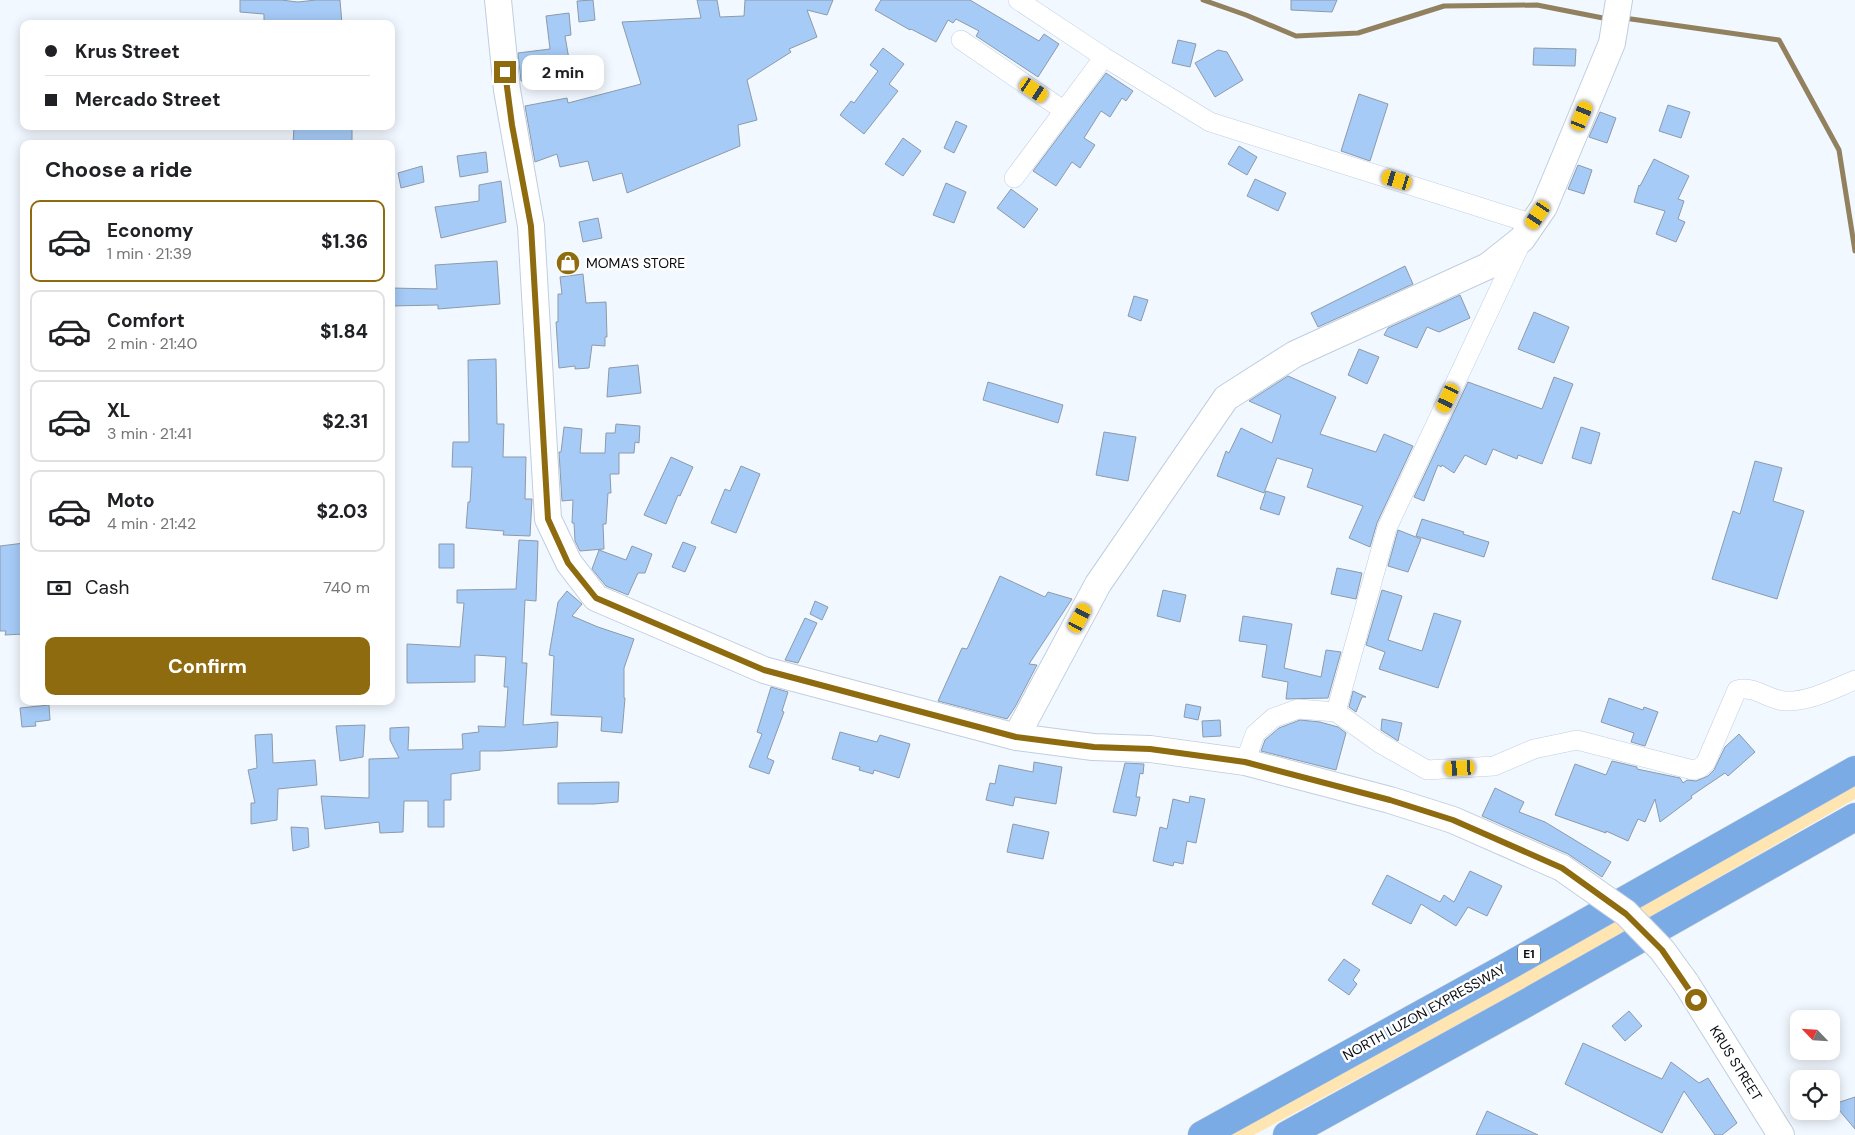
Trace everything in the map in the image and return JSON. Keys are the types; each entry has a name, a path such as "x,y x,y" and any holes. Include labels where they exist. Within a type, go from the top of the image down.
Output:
{"highway":[{"name":"NORTH LUZON EXPRESSWAY","path":"1202,1135 1505,968 1855,770"},
{"path":"1287,1135 1523,1005 1855,817"}],"main road":[{"name":"KRUS STREET","path":"498,0 507,90 531,226 548,519 568,563 596,598 764,670 1016,737 1094,747 1150,749 1245,762 1390,800 1453,820 1562,868 1626,914 1662,950 1686,983 1781,1135"},
{"path":"1016,737 1098,584 1226,398 1295,354 1488,266 1527,232 1544,207 1612,43 1618,0"}],"street":[{"path":"1018,0 1104,57 1210,122 1527,232 1387,528 1336,712"},
{"path":"961,40 1063,110"},
{"path":"1014,178 1104,57"},
{"path":"1245,762 1255,734 1273,718 1298,709 1336,712 1381,744 1427,770 1494,766 1534,749 1577,740 1693,770 1700,768 1706,762 1737,690 1744,688 1784,701 1810,698 1855,680"}],"shaded area":[{"path":"1855,784 1855,799 1524,989 1254,1135 1228,1135 1486,995 1626,913"}],"building":[{"path":"240,0 298,2 340,0 342,20 264,20 264,14 240,12"},
{"path":"593,0 595,20 579,22 577,1"},
{"path":"697,0 717,0 720,17 744,16 745,0 833,0 827,15 807,10 817,37 789,49 791,52 747,80 757,120 738,125 740,146 627,193 622,173 593,181 588,161 560,167 557,154 535,162 525,106 567,98 568,103 641,84 622,22 701,18"},
{"path":"881,0 970,0 1039,41 1044,34 1059,44 1038,77 976,36 979,31 956,19 953,23 948,20 936,42 875,10"},
{"path":"1291,0 1337,0 1332,12 1291,10"},
{"path":"569,13 571,35 565,36 571,71 555,73 555,77 521,81 518,53 550,49 546,16"},
{"path":"1178,40 1196,44 1190,67 1172,63"},
{"path":"883,48 904,64 889,84 898,91 864,134 840,115 851,101 854,103 878,71 870,65"},
{"path":"1534,48 1576,49 1575,66 1533,65"},
{"path":"1218,50 1227,52 1243,80 1215,97 1195,63"},
{"path":"1106,73 1133,91 1126,101 1122,98 1110,117 1101,111 1084,138 1095,145 1080,168 1072,162 1056,186 1033,171"},
{"path":"1359,94 1388,104 1370,161 1341,151"},
{"path":"1668,105 1690,112 1681,138 1659,131"},
{"path":"1600,112 1616,118 1607,143 1589,137"},
{"path":"956,121 967,126 954,153 944,148"},
{"path":"294,130 352,130 352,140 293,140"},
{"path":"903,138 921,151 903,176 885,164"},
{"path":"1239,146 1257,157 1247,175 1228,164"},
{"path":"486,152 488,172 460,177 457,156"},
{"path":"1654,159 1689,176 1678,199 1684,201 1678,219 1685,222 1676,242 1656,234 1665,211 1634,202 1639,185"},
{"path":"1578,165 1592,170 1584,194 1568,189"},
{"path":"422,166 424,182 401,188 398,173"},
{"path":"1255,179 1286,193 1278,211 1247,196"},
{"path":"501,181 506,222 441,238 435,207 479,201 479,185"},
{"path":"946,183 966,192 954,223 933,215"},
{"path":"1011,189 1038,209 1024,228 997,208"},
{"path":"598,218 602,238 583,242 579,222"},
{"path":"497,261 500,304 438,309 438,305 395,306 395,288 437,289 435,265"},
{"path":"1405,266 1413,284 1318,327 1311,313"},
{"path":"583,274 586,303 606,302 607,337 605,337 605,346 592,345 589,368 575,369 575,366 559,368 556,322 558,322 558,294 562,294 560,277"},
{"path":"1460,295 1470,318 1439,332 1427,327 1417,348 1384,335 1388,328"},
{"path":"1134,296 1148,300 1141,321 1128,316"},
{"path":"1534,312 1569,327 1554,363 1518,349"},
{"path":"1359,349 1379,357 1367,384 1348,375"},
{"path":"496,359 497,424 504,424 503,457 526,457 525,499 532,499 530,536 503,535 504,531 466,528 472,467 452,467 453,442 469,442 468,360"},
{"path":"638,365 641,393 607,397 609,368"},
{"path":"1288,376 1336,397 1320,434 1376,452 1384,434 1413,446 1377,523 1370,547 1349,538 1363,506 1307,487 1313,469 1277,458 1264,493 1217,476 1226,451 1229,453 1241,428 1272,443 1281,415 1249,401"},
{"path":"1554,377 1573,384 1542,464 1518,455 1517,459 1493,449 1486,465 1465,455 1454,473 1442,465 1441,467 1438,465 1424,501 1414,497 1468,382 1542,409"},
{"path":"988,382 1063,405 1058,423 983,400"},
{"path":"616,424 640,426 639,443 635,442 634,453 619,453 619,474 610,474 611,493 608,493 606,524 603,524 604,549 580,551 575,541 574,523 572,523 573,500 562,501 559,452 561,452 564,427 582,429 580,453 605,453 606,433 615,433"},
{"path":"1581,427 1600,433 1591,464 1572,458"},
{"path":"1104,432 1136,437 1128,481 1096,475"},
{"path":"671,457 693,467 680,496 678,495 666,524 644,515"},
{"path":"1755,461 1782,468 1773,501 1804,511 1777,599 1712,579 1733,511 1740,514"},
{"path":"741,466 760,474 736,533 711,523 725,489 730,491"},
{"path":"1266,491 1285,497 1279,515 1260,509"},
{"path":"1422,519 1489,542 1484,557 1416,536"},
{"path":"1398,530 1421,539 1408,572 1388,566"},
{"path":"519,540 538,541 536,601 525,600 522,663 527,663 523,725 558,722 557,747 480,751 480,770 451,774 451,800 444,800 444,827 428,827 428,801 404,801 403,832 380,833 379,822 325,829 321,796 369,798 369,759 399,758 390,740 390,728 409,727 408,750 463,749 462,734 479,732 478,726 505,727 508,687 504,687 506,657 475,655 475,682 407,683 407,644 460,647 464,603 457,603 457,590 516,589"},
{"path":"683,542 696,547 685,572 672,567"},
{"path":"20,544 20,634 5,635 6,631 0,631 0,546"},
{"path":"439,544 454,544 454,568 439,568"},
{"path":"632,546 652,554 645,573 638,573 628,595 606,586 592,569 599,550 626,560"},
{"path":"1337,568 1362,573 1356,599 1331,594"},
{"path":"1000,576 1045,597 1048,592 1072,599 1029,664 1037,665 1007,719 938,701 962,648 967,649"},
{"path":"1163,590 1186,595 1180,622 1157,616"},
{"path":"1382,590 1402,596 1388,640 1422,651 1434,613 1461,621 1438,688 1379,669 1385,652 1366,645"},
{"path":"567,591 582,604 572,616 634,639 624,668 625,698 622,733 601,731 602,717 551,715 554,656 549,655 558,602"},
{"path":"815,601 828,607 822,620 810,614"},
{"path":"1243,616 1292,624 1284,668 1321,677 1326,650 1341,652 1328,698 1286,699 1288,682 1262,677 1267,645 1239,641"},
{"path":"805,618 817,623 798,663 785,660"},
{"path":"771,687 788,692 782,711 784,712 767,758 774,761 769,774 749,767 762,734 757,732"},
{"path":"1353,691 1366,697 1362,697 1356,712 1349,707"},
{"path":"1609,698 1643,710 1644,707 1658,712 1645,746 1631,742 1634,733 1601,722"},
{"path":"1186,704 1201,707 1198,720 1184,717"},
{"path":"49,705 50,720 35,722 36,726 22,727 20,708"},
{"path":"1382,719 1402,723 1398,741 1381,730"},
{"path":"1220,720 1221,736 1203,737 1202,721"},
{"path":"1300,720 1320,722 1338,727 1346,733 1336,770 1261,751 1265,740 1279,728"},
{"path":"365,725 363,757 340,761 336,726"},
{"path":"840,732 877,742 880,735 910,744 899,778 874,770 873,774 859,770 860,767 832,759"},
{"path":"272,734 273,763 315,760 317,785 278,789 277,820 251,824 251,803 255,803 248,770 257,768 255,735"},
{"path":"1739,734 1755,752 1728,776 1725,773 1691,796 1692,798 1660,822 1655,799 1645,822 1638,819 1628,841 1606,831 1606,833 1555,815 1575,764 1606,775 1612,761 1637,767 1637,769 1680,778 1683,783 1687,780 1696,781 1708,776 1714,770 1725,747"},
{"path":"1034,762 1062,767 1056,804 1015,797 1013,806 986,800 990,783 995,784 999,765 1033,772"},
{"path":"1125,763 1144,764 1143,774 1140,773 1136,797 1140,797 1136,816 1113,812"},
{"path":"619,782 618,802 558,804 558,783"},
{"path":"1495,788 1524,802 1519,812 1545,822 1611,862 1602,877 1568,854 1482,816"},
{"path":"1190,796 1205,799 1196,843 1187,841 1183,864 1174,862 1173,866 1153,861 1160,827 1167,829 1173,799 1189,803"},
{"path":"1013,824 1049,832 1043,859 1007,852"},
{"path":"291,827 308,828 309,847 293,851"},
{"path":"1470,871 1502,886 1487,916 1468,907 1456,926 1421,904 1411,924 1372,904 1387,875 1440,902 1444,895 1454,902"},
{"path":"1344,959 1360,970 1353,980 1357,984 1349,995 1328,980"},
{"path":"1629,1011 1642,1026 1625,1041 1612,1026"},
{"path":"1583,1043 1662,1079 1671,1062 1699,1083 1708,1078 1737,1123 1722,1135 1715,1135 1684,1091 1662,1133 1565,1084"},
{"path":"1855,1097 1855,1129 1840,1111 1840,1102"},
{"path":"1487,1111 1538,1135 1476,1135"}],"waterway":[{"path":"1203,0 1246,15 1296,36 1358,33 1444,6 1537,5 1608,19"},
{"path":"1624,18 1779,40 1839,150 1855,251"}],"place":[{"name":"MOMA'S STORE","path":"568,263"}],"route":[{"path":"505,72 512,125 531,226 548,519 568,563 596,598 764,670 1016,737 1094,747 1150,749 1245,762 1390,800 1453,820 1562,868 1626,914 1662,950 1696,1000"}]}
